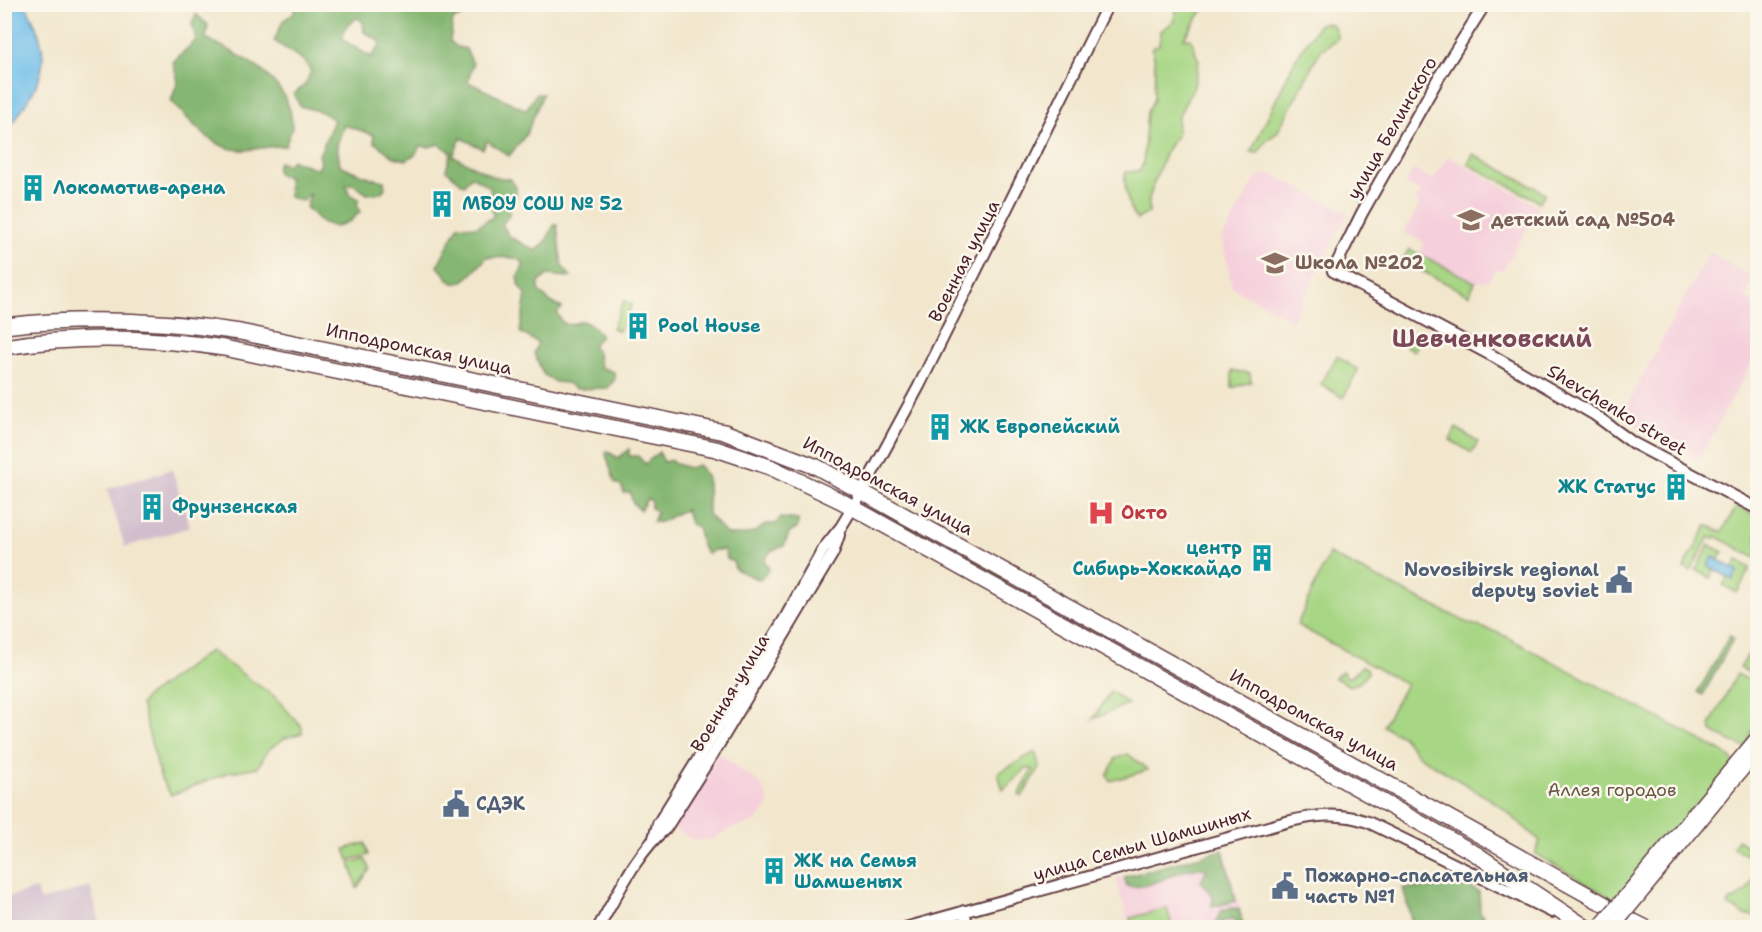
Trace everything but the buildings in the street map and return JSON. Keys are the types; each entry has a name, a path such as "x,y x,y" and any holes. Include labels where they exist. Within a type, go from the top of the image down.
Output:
{"highway":[{"name":"Ипподромская улица","path":"4,326 62,320 166,322 256,334 724,432 767,446 817,467 1604,904"},
{"name":"Ипподромская улица","path":"4,346 50,340 142,338 224,348 698,444 770,467 853,507 1476,854 1592,927"},
{"path":"4,353 32,342"},
{"path":"698,444 704,439 705,434 700,427"}],"main road":[{"path":"1592,927 1758,736"},
{"path":"1612,927 1758,751"}],"street":[{"name":"Военная улица","path":"598,927 654,838 658,824 788,622 824,548 841,527 862,492 919,386 1108,4"},
{"name":"улица Белинского","path":"1333,271 1362,213 1432,89 1485,4"},
{"name":"Shevchenko street","path":"1333,271 1493,356 1595,416 1634,443 1758,509"},
{"name":"улица Семьи Шамшиных","path":"905,927 1306,817 1349,816 1592,927"},
{"path":"964,911 968,927"}],"shaded area":[{"name":"детский сад №504","path":"1448,156 1539,206 1504,269 1496,270 1488,281 1475,282 1421,254 1423,241 1403,233 1420,204 1415,201 1420,192 1405,184 1413,169 1433,180"},
{"name":"Школа №202","path":"1270,173 1348,213 1292,320 1232,287 1222,238 1257,177"},
{"path":"1709,252 1753,278 1746,298 1757,305 1758,352 1699,459 1621,416"},
{"path":"172,469 190,527 125,547 107,489"},
{"path":"719,753 761,785 769,803 754,823 731,828 711,840 693,840 672,828"},
{"path":"1224,849 1245,927 1129,927 1116,878"},
{"path":"90,886 101,927 5,927 5,898 36,889 40,901"}],"green space":[{"path":"296,5 469,5 469,13 453,20 450,41 457,47 466,49 473,64 468,82 526,110 536,94 543,94 526,135 509,156 487,141 483,149 461,138 453,156 494,177 510,179 516,187 516,197 509,205 509,216 502,224 509,236 536,251 546,241 554,225 557,225 562,266 571,277 547,275 539,283 539,291 549,301 562,308 557,313 562,322 569,325 582,321 592,325 601,336 592,346 598,353 600,367 614,372 615,379 608,388 576,389 567,383 555,382 543,374 534,353 538,343 520,332 526,294 520,288 518,277 524,264 521,261 512,258 487,257 470,276 459,283 449,280 437,266 459,225 476,227 493,217 490,187 471,176 464,185 446,170 451,152 439,144 429,147 420,146 415,155 406,160 394,157 374,142 374,135 344,125 337,145 340,165 384,181 385,188 381,193 367,194 353,184 346,185 350,195 359,199 357,205 360,212 350,221 335,227 321,222 306,207 311,193 302,201 289,197 288,177 277,174 277,164 280,162 287,165 292,160 318,169 321,162 319,155 334,120 322,112 300,106 294,94 305,85 311,71 303,60 274,41 283,21 294,12","holes":["357,18 363,22 364,32 380,41 379,47 371,57 343,40 344,29"]},
{"path":"1178,5 1206,5 1184,38 1191,39 1199,60 1194,86 1178,117 1177,136 1168,147 1155,180 1149,199 1149,213 1137,219 1129,203 1125,176 1126,172 1140,171 1143,164 1147,112 1154,99 1155,62 1152,47 1159,45 1161,31 1173,22"},
{"path":"196,14 208,25 206,38 248,61 273,81 283,94 292,124 285,146 244,150 228,148 201,132 171,101 178,81 173,62 196,40 192,24"},
{"path":"1319,24 1333,25 1338,38 1321,50 1277,133 1266,141 1258,153 1251,152 1295,60"},
{"path":"1473,154 1545,193 1540,202 1468,164"},
{"path":"1409,249 1475,282 1469,295 1402,261"},
{"path":"624,301 632,305 619,331 612,328"},
{"path":"1395,329 1419,343 1414,351 1391,337"},
{"path":"1337,356 1358,370 1343,398 1321,384"},
{"path":"1232,371 1250,373 1251,382 1232,388"},
{"path":"1456,428 1478,442 1472,453 1450,440"},
{"path":"629,449 629,456 638,456 645,464 659,452 664,462 671,460 673,463 689,468 698,465 706,475 708,514 727,535 743,535 757,531 766,524 776,524 780,518 798,520 798,527 789,533 784,546 771,551 764,560 769,569 760,580 735,569 733,561 727,559 724,550 714,550 708,554 705,551 697,527 690,524 686,510 661,522 653,522 657,512 651,508 651,500 647,499 640,510 633,503 630,492 624,493 621,485 615,483 606,455 607,451 618,458"},
{"path":"872,504 1009,578 1005,585 870,509"},
{"path":"1737,506 1757,517 1757,559 1716,536 1714,539 1709,537 1691,571 1684,568 1707,525 1722,532"},
{"path":"1709,545 1723,552 1718,560 1713,557 1708,565 1714,569 1710,578 1696,570"},
{"name":"Аллея городов","path":"1329,554 1468,623 1499,633 1723,752 1743,769 1627,907 1535,854 1540,841 1499,805 1419,756 1402,736 1383,726 1406,684 1297,625"},
{"path":"1737,560 1750,568 1737,593 1723,585 1728,577 1733,580 1738,571 1733,568"},
{"path":"1730,635 1733,639 1703,695 1698,692"},
{"path":"1751,650 1757,653 1757,677 1740,668"},
{"path":"210,651 275,697 302,727 302,733 285,738 268,750 258,767 230,772 171,795 161,779 141,704 146,697"},
{"path":"1362,666 1367,668 1368,673 1359,683 1350,686 1335,678 1342,671 1347,677 1351,677"},
{"path":"1737,674 1757,685 1757,718 1745,748 1712,732 1710,725"},
{"path":"1111,691 1128,704 1093,719"},
{"path":"1035,752 1040,767 1022,797 1019,795 1033,769 1026,769 1003,790 998,773"},
{"path":"1128,754 1148,770 1111,781 1107,776 1116,758"},
{"path":"1737,839 1757,854 1757,916 1745,915 1728,905 1729,901 1742,895 1751,885 1754,872 1749,857 1733,848"},
{"path":"365,843 369,855 349,860 345,849"},
{"path":"1223,850 1236,901 1212,907 1213,896 1201,882 1207,869 1187,870 1138,887 1127,886 1124,877"},
{"path":"365,859 370,869 357,888 350,863"},
{"path":"1450,877 1479,892 1480,912 1490,927 1413,927 1403,888 1439,888"},
{"path":"1167,908 1172,926 1132,927 1130,918"},
{"path":"1239,909 1244,927 1239,927 1234,920 1223,921 1219,927 1214,927 1221,911"}],"water":[{"path":"5,4 26,6 36,27 43,59 41,74 35,87 5,135"},
{"path":"1713,557 1738,571 1733,580 1708,566"}],"place":[{"name":"Локомотив-арена","path":"33,188"},
{"name":"МБОУ СОШ № 52","path":"442,204"},
{"name":"детский сад №504","path":"1471,220"},
{"name":"Школа №202","path":"1275,263"},
{"name":"Pool House","path":"638,326"},
{"name":"ЖК Европейский","path":"940,427"},
{"name":"ЖК Статус","path":"1676,487"},
{"name":"Фрунзенская","path":"152,507"},
{"name":"Окто","path":"1101,513"},
{"name":"центр Сибирь-Хоккайдо","path":"1262,558"},
{"name":"Novosibirsk regional deputy soviet","path":"1619,580"},
{"name":"СДЭК","path":"456,804"},
{"name":"ЖК на Семья Шамшеных","path":"774,871"},
{"name":"Пожарно-спасательная часть №1","path":"1285,886"}],"district":[{"name":"Шевченковский","path":"1492,339"}]}
